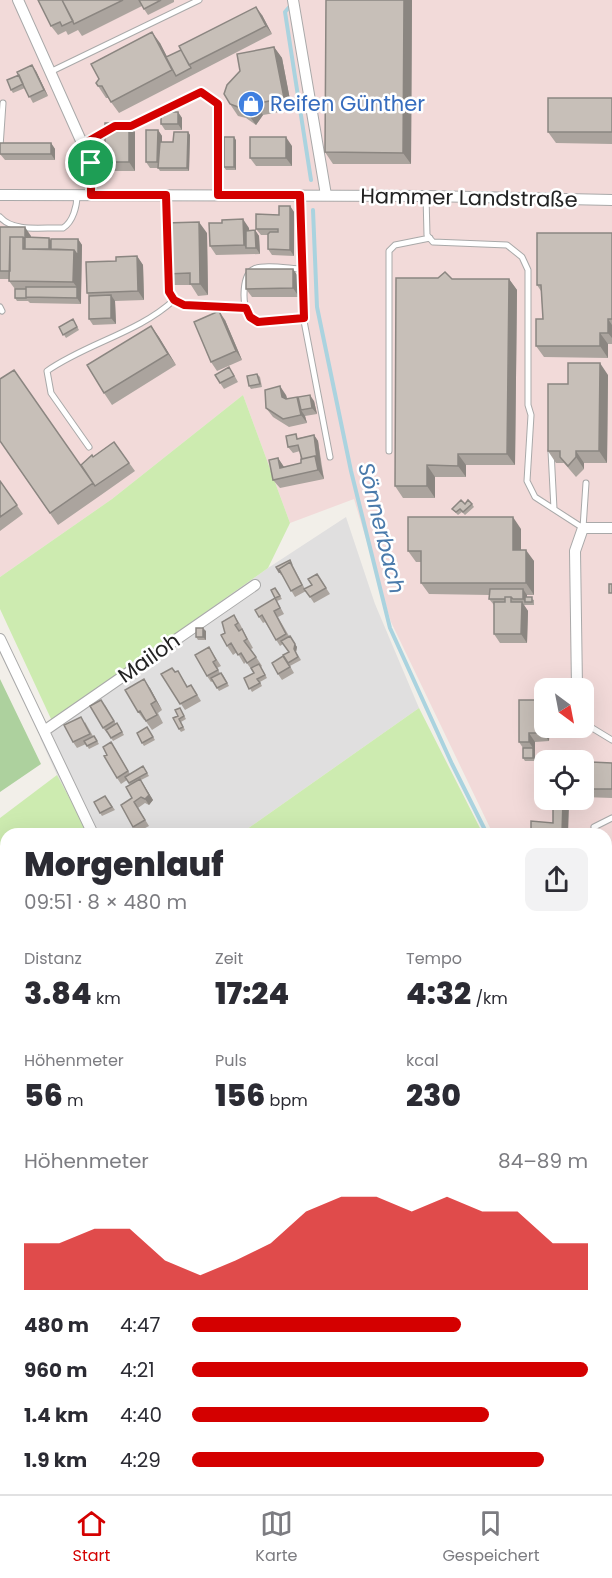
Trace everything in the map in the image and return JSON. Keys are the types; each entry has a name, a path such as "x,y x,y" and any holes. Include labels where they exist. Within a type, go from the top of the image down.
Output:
{"street":[{"path":"18,0 91,163 91,195"},
{"path":"293,0 326,195"},
{"name":"Hammer Landstraße","path":"0,195 326,195 612,200"},
{"path":"575,678 575,550 583,528 612,528"},
{"name":"Mailoh","path":"44,731 255,585"},
{"path":"0,639 90,828"}],"lane":[{"path":"50,72 199,0"},
{"path":"82,145 115,126 131,126 201,92 218,104 218,195"},
{"path":"0,147 3,103"},
{"path":"0,217 5,223 14,227 63,228 70,222 77,203 77,195"},
{"path":"166,195 167,236"},
{"path":"300,195 304,318 330,457"},
{"path":"426,196 427,235 433,242 507,245 522,256 528,270 528,405 531,415 527,482 535,497 583,528 586,483"},
{"path":"388,451 389,251 395,245 430,238"},
{"path":"168,258 169,292 174,300 184,305 246,308"},
{"path":"302,269 258,267 251,270 246,277 244,300 250,317 258,322 304,318"},
{"path":"89,447 51,393 47,371 78,353 145,321 174,300"},
{"path":"550,439 554,509"},
{"path":"594,729 612,740"},
{"path":"594,827 612,818"}],"shaded area":[{"path":"0,0 612,0 612,828 490,828 391,622 354,499 290,523 243,395 112,499 0,577"},
{"path":"346,517 375,604 419,708 249,828 86,828 40,738 52,721 268,568"}],"green space":[{"path":"243,395 290,523 268,568 52,721 0,609 0,577 112,499"},
{"path":"0,679 41,764 0,792"},
{"path":"419,708 480,828 249,828"},
{"path":"57,775 86,828 0,828 0,818"}],"building":[{"path":"38,0 62,0 73,21 62,26 60,22 51,26"},
{"path":"62,0 123,0 74,24"},
{"path":"139,0 161,0 144,9"},
{"path":"326,0 404,0 403,153 325,152"},
{"path":"256,7 266,26 189,65 179,46"},
{"path":"152,32 172,70 111,102 102,86 96,83 99,79 91,64"},
{"path":"274,47 284,98 255,104 248,114 230,104 224,94 227,85 240,71 237,54"},
{"path":"181,50 191,68 176,76 166,57"},
{"path":"32,65 44,90 29,97 17,72"},
{"path":"19,75 23,84 11,90 7,80"},
{"path":"548,98 612,98 612,132 548,132"},
{"path":"164,112 178,112 178,124 161,124 161,116 164,116"},
{"path":"105,123 129,123 129,162 105,162"},
{"path":"146,130 158,130 157,162 146,162"},
{"path":"174,132 188,132 187,168 158,168 160,142 173,142"},
{"path":"224,137 234,137 234,167 224,167"},
{"path":"250,137 286,137 286,158 250,158"},
{"path":"0,143 51,143 51,154 0,154"},
{"path":"279,206 290,206 290,250 268,249 268,234 278,232 278,229 256,229 256,214 279,215"},
{"path":"243,219 244,245 210,246 209,223"},
{"path":"199,222 200,284 190,284 190,273 166,274 165,223"},
{"path":"0,227 25,227 25,239 10,237 10,271 0,271"},
{"path":"255,230 256,248 246,248 246,231"},
{"path":"537,233 612,233 612,319 608,319 608,333 600,333 600,346 536,346 536,319 543,319 541,285 537,285"},
{"path":"10,237 23,237 23,249 74,250 73,282 9,281"},
{"path":"25,237 49,238 49,249 25,249"},
{"path":"51,239 78,239 78,256 74,250 51,249"},
{"path":"137,256 138,291 87,293 86,262 116,261 116,257"},
{"path":"246,269 293,269 293,288 246,289"},
{"path":"445,272 452,279 509,279 507,454 458,454 458,466 427,465 427,486 395,486 396,278 438,278"},
{"path":"26,287 77,287 77,298 26,297"},
{"path":"15,289 26,289 26,298 15,298"},
{"path":"111,295 111,318 89,319 89,296"},
{"path":"219,311 236,351 211,362 194,322"},
{"path":"73,319 77,327 63,335 59,327"},
{"path":"151,326 168,354 104,393 87,365"},
{"path":"568,363 600,363 599,451 576,451 576,457 568,466 560,457 560,451 548,451 548,384 568,384"},
{"path":"229,367 234,376 220,383 215,375"},
{"path":"14,370 93,483 50,513 0,441 0,379"},
{"path":"257,374 260,384 249,386 247,376"},
{"path":"280,386 282,397 286,399 297,397 301,415 283,419 266,408 265,390"},
{"path":"310,395 312,408 301,410 298,397"},
{"path":"296,434 297,439 314,435 317,459 315,456 302,459 298,445 288,447 286,436"},
{"path":"114,442 129,463 95,486 81,465 92,455 93,457"},
{"path":"315,456 318,470 273,480 269,460 278,458 280,468 301,463 301,459"},
{"path":"0,481 17,505 0,517"},
{"path":"461,500 465,504 468,500 472,504 463,512 460,509 456,512 452,509"},
{"path":"408,517 513,517 513,550 526,550 526,583 421,583 421,551 408,551"},
{"path":"290,560 292,565 290,562 279,569 279,572 276,567"},
{"path":"290,562 302,585 291,591 279,569"},
{"path":"317,574 326,588 310,597 304,589 312,585 308,579"},
{"path":"609,584 612,584 612,593 609,593"},
{"path":"275,588 280,596 275,598 271,590"},
{"path":"490,589 523,589 523,599 505,597 505,599 489,599"},
{"path":"505,597 511,597 511,602 522,602 521,634 494,634 494,602 505,602"},
{"path":"525,597 532,597 532,602 525,602"},
{"path":"275,598 280,608 274,611 286,634 276,640 262,615 259,617 255,610"},
{"path":"234,615 238,623 235,625 239,631 242,629 247,639 244,641 256,657 247,663 241,653 238,655 231,643 227,646 221,635 225,633 222,622"},
{"path":"196,628 203,628 203,637 196,637"},
{"path":"290,636 295,644 294,649 298,657 288,663 283,655 289,652 281,641"},
{"path":"209,647 218,670 207,676 195,655"},
{"path":"283,656 290,667 278,674 272,663"},
{"path":"259,664 265,675 257,679 260,683 249,689 244,678 254,673 251,668"},
{"path":"172,668 175,672 178,671 187,687 191,685 197,695 180,704 161,674"},
{"path":"221,673 227,683 217,688 211,678"},
{"path":"144,679 156,701 151,704 157,715 146,721 125,690"},
{"path":"101,700 114,721 103,728 90,706"},
{"path":"519,700 534,700 534,733 529,733 529,742 519,742"},
{"path":"180,708 184,716 179,719 183,727 179,729 173,718 178,716 175,710"},
{"path":"81,717 90,734 73,742 64,725"},
{"path":"117,723 122,732 111,738 106,730"},
{"path":"147,727 153,737 142,743 137,733"},
{"path":"94,736 97,741 87,746 84,741"},
{"path":"111,742 128,771 117,778 104,756 107,755 103,747"},
{"path":"523,748 533,748 533,758 523,758"},
{"path":"594,762 612,763 612,789 594,789"},
{"path":"143,766 147,773 129,783 125,777"},
{"path":"140,779 149,795 145,799 141,797 134,802 145,820 133,827 121,805 132,798 126,787"},
{"path":"105,796 112,807 100,813 94,802"},
{"path":"553,810 563,810 562,828 531,828 531,821 553,823"}],"waterway":[{"name":"Sönnerbach","path":"291,5 285,12 311,180"},
{"name":"Sönnerbach","path":"313,210 317,307 351,471 390,628 484,828"}],"place":[{"name":"Reifen Günther","path":"251,104"}],"route":[{"path":"201,92 218,104 218,195 300,195 304,318 258,322 250,317 246,308 184,305 174,300 169,292 166,195 91,195 91,163 82,145 115,126 131,126 201,92"}]}
